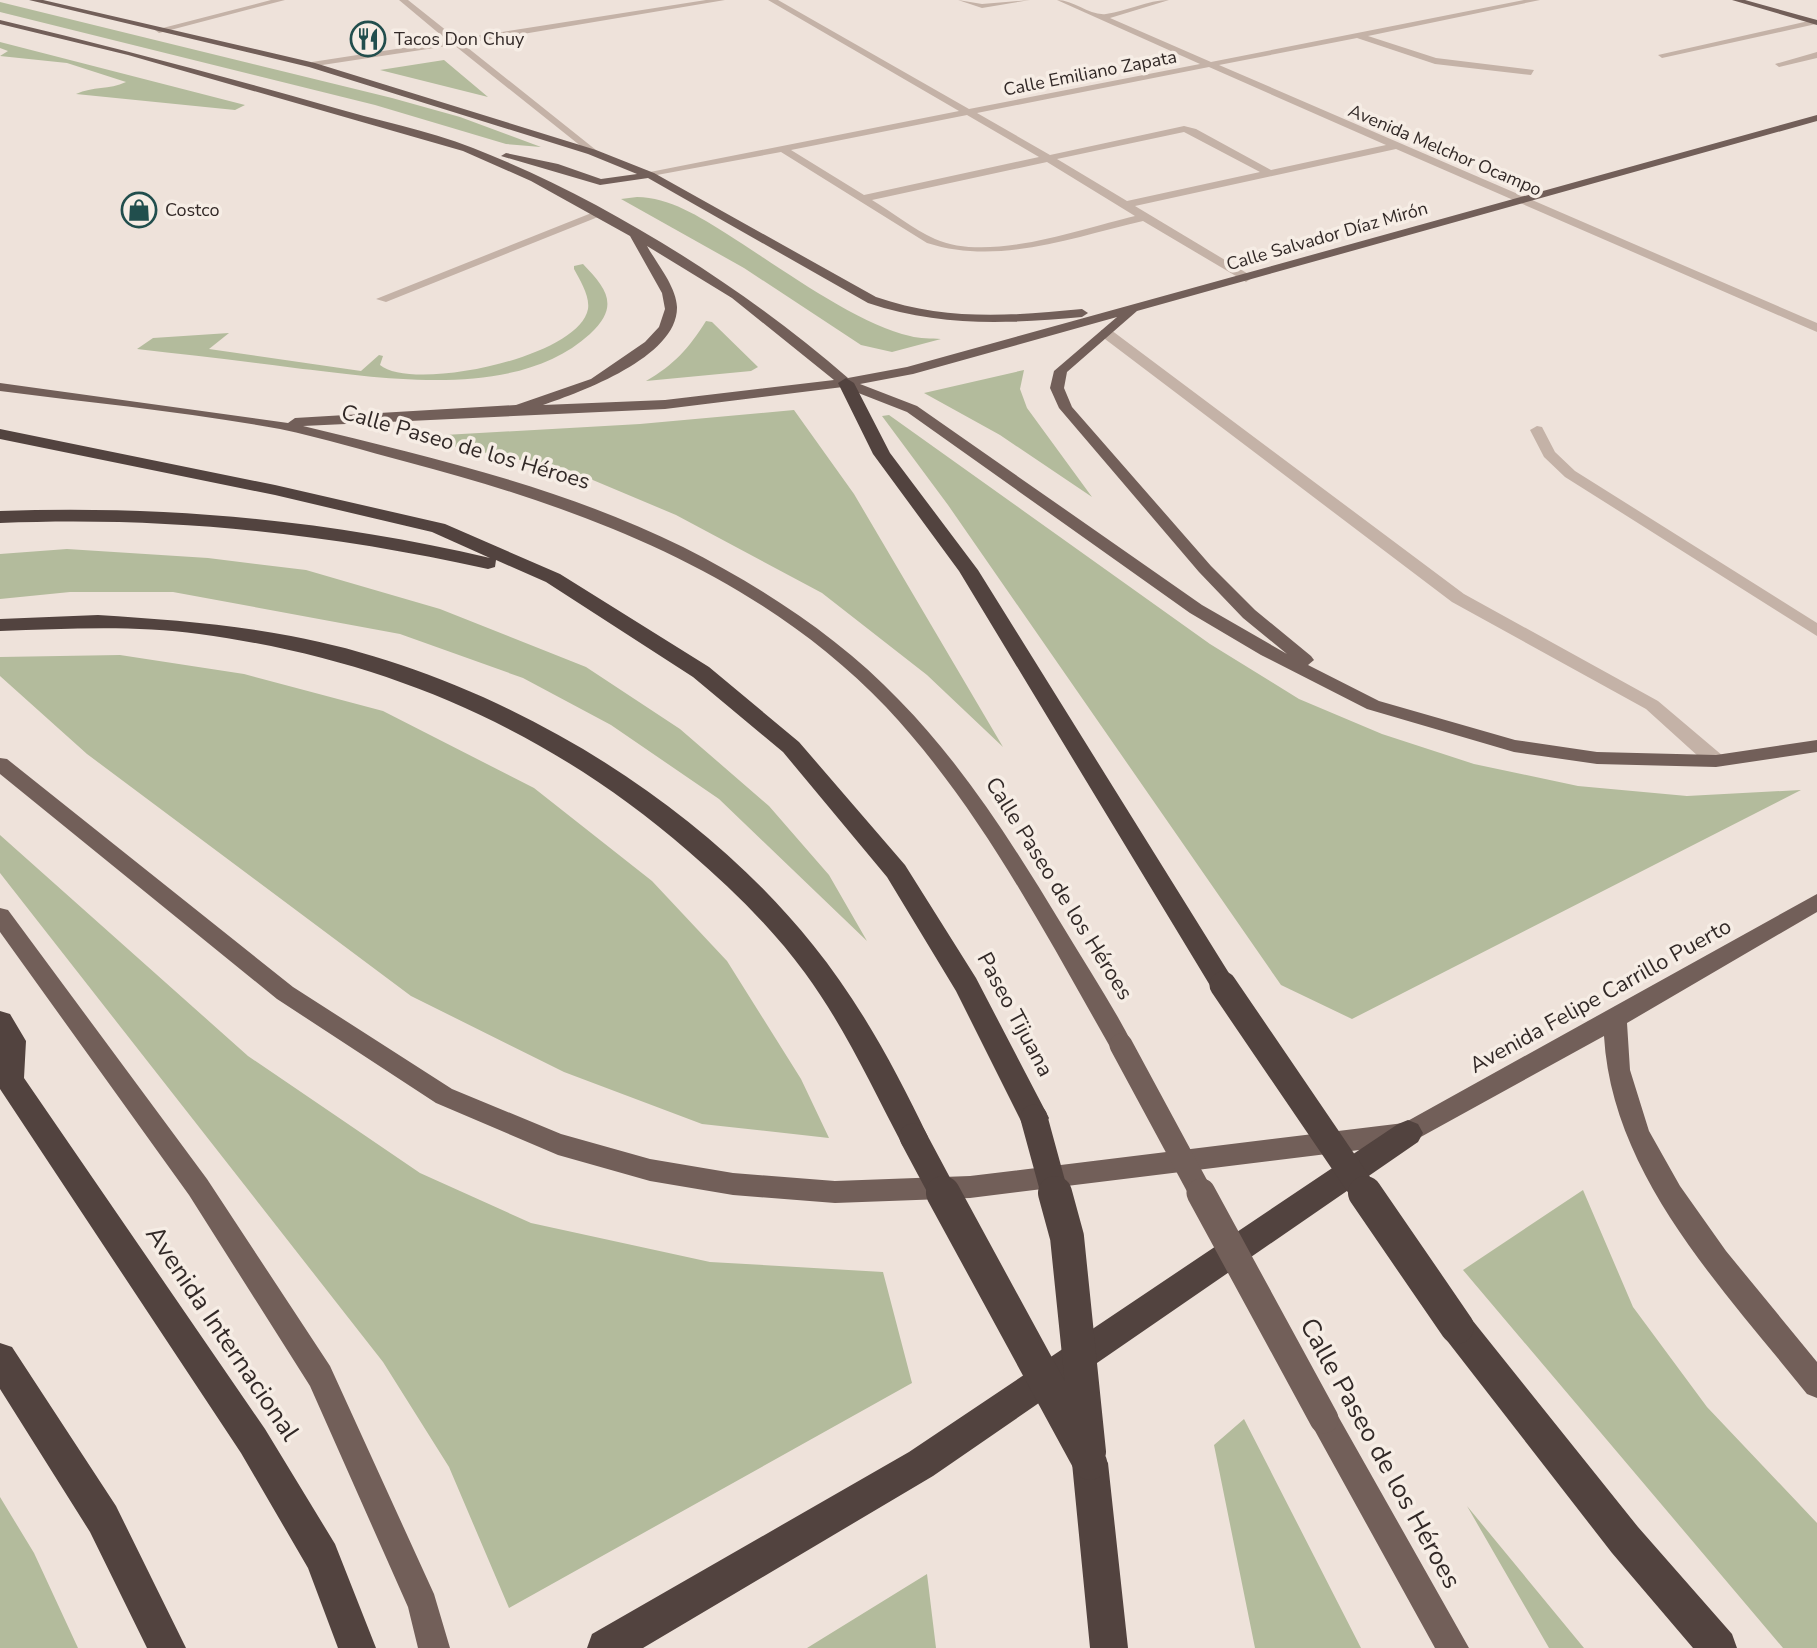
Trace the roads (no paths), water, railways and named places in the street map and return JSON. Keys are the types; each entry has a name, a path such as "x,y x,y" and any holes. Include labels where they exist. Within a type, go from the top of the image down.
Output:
{"highway":[{"path":"846,383 882,454 968,570 1223,985 1457,1327 1625,1540 1718,1648"},
{"path":"0,434 275,490 438,528 553,578"},
{"path":"0,517 68,513 288,527 420,546 553,578"},
{"name":"Paseo Tijuana","path":"553,578 701,672 791,747 896,871 967,985 1034,1118 1067,1237 1109,1648"},
{"path":"0,625 36,622 151,623 262,635 377,664 483,704 582,755 684,830 774,916 846,1011 1090,1463"},
{"path":"0,1022 12,1041 5,1078"},
{"name":"Avenida Internacional","path":"5,1078 253,1441 322,1557 357,1648"},
{"path":"606,1648 921,1464 1408,1133"},
{"path":"0,1359 103,1519 167,1648"}],"main road":[{"path":"33,0 312,65 592,152 650,175 872,300 921,317 979,322 1134,308"},
{"path":"1736,0 1815,22"},
{"path":"0,22 130,53 467,149 554,166 600,182 650,175"},
{"name":"Calle Salvador Díaz Mirón","path":"518,409 579,410 692,402 846,383 908,371 1817,118"},
{"path":"467,149 535,179 599,213 736,295 800,343 846,383 912,409 1196,609 1267,651 1373,705 1514,746 1597,758 1716,761 1817,746"},
{"path":"271,423 411,418 518,409 596,382 650,345 665,328 671,309 668,293 634,233"},
{"path":"1134,308 1061,371 1057,388 1066,408 1205,569 1249,614 1327,679"},
{"name":"Calle Paseo de los Héroes","path":"0,387 271,423 554,497 652,536 726,575 785,612 893,704 954,775 1007,851 1121,1045 1324,1419 1453,1648"},
{"path":"0,764 285,993 444,1096 558,1144 650,1170 733,1184 835,1192 970,1187 1408,1133"},
{"name":"Avenida Felipe Carrillo Puerto","path":"1408,1133 1615,1019 1817,902"},
{"path":"0,916 198,1187 320,1376 423,1605 434,1648"},
{"path":"1615,1019 1618,1070 1638,1133 1658,1170 1717,1260 1817,1384"}],"street":[{"path":"159,30 281,0"},
{"path":"403,0 458,41 592,152"},
{"path":"312,65 712,0"},
{"path":"772,0 1048,158 1246,278"},
{"path":"962,0 982,6 1026,0"},
{"name":"Avenida Melchor Ocampo","path":"1061,0 1817,328"},
{"path":"1101,18 1165,0"},
{"name":"Calle Emiliano Zapata","path":"650,175 1536,0"},
{"path":"1662,55 1815,22"},
{"path":"1360,36 1435,61 1531,72"},
{"path":"1779,64 1817,55"},
{"path":"864,198 1188,130 1269,173"},
{"path":"1125,205 1395,146"},
{"path":"781,148 931,241 977,251 1017,247 1144,217"},
{"path":"382,299 460,271 599,213"},
{"path":"1106,333 1458,598 1652,705 1716,761"},
{"path":"1537,430 1549,454 1570,474 1817,631"}],"place":[{"name":"Tacos Don Chuy","path":"368,39"},
{"name":"Costco","path":"139,210"}]}
